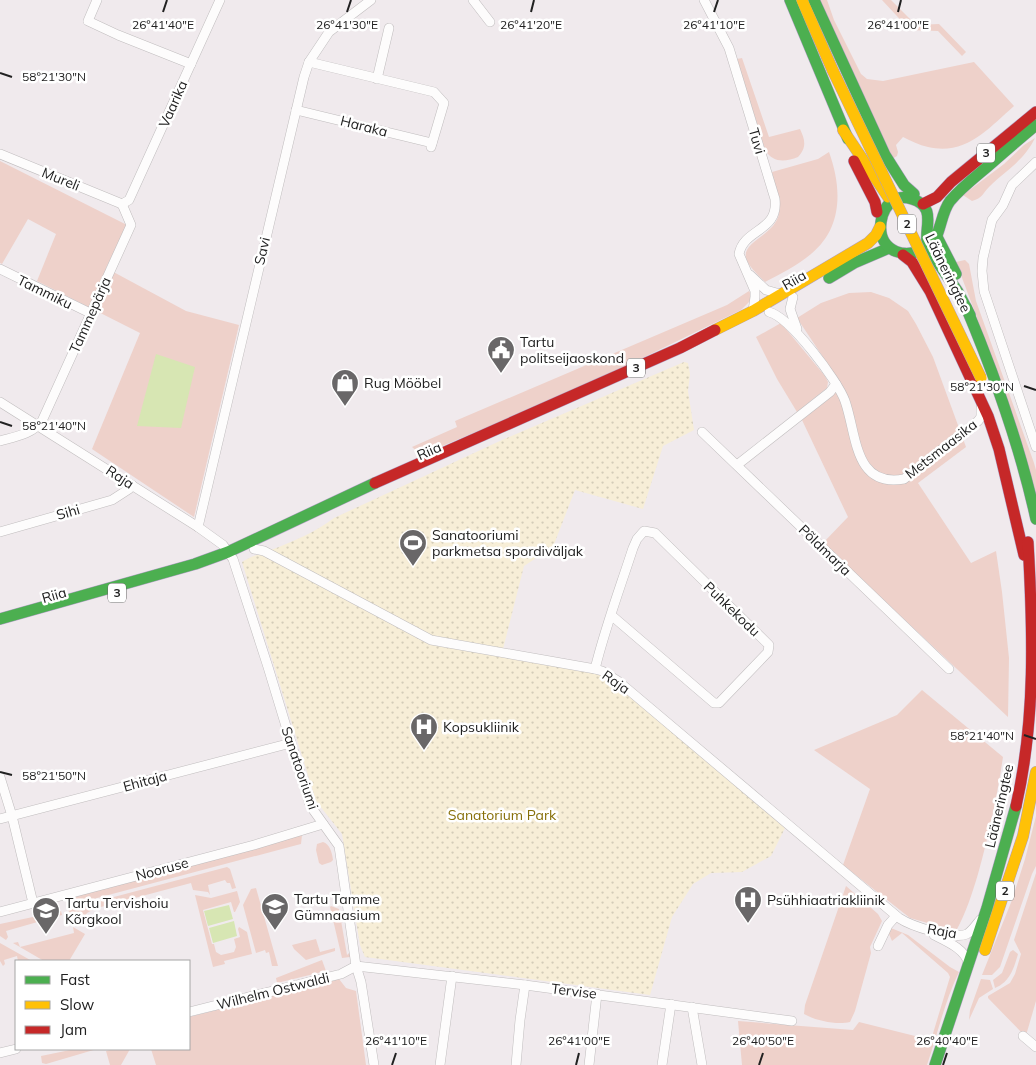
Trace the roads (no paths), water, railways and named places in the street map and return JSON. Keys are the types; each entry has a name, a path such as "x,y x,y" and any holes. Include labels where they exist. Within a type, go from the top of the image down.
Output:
{"highway":[{"path":"790,0 851,154 875,202 892,207 886,227 889,245"},
{"name":"Lääneringtee","path":"802,0 976,379 993,406 1006,446 1021,504 1036,577"},
{"path":"815,2 885,155 904,185 922,200 935,219 931,242 916,253 903,255"},
{"name":"3","path":"935,219 956,186 1036,112"},
{"name":"3","path":"922,200 956,186 1010,147 1036,125"},
{"path":"843,130 885,204"},
{"name":"3","path":"931,242 956,186"},
{"path":"1033,631 1023,549 1016,517 999,449 976,379 930,291 912,262 889,245 881,236 880,227 885,204 900,192 922,200 927,210 929,223 925,237 931,242 953,276 990,365 1021,454 1036,519"},
{"name":"Riia","path":"851,259 871,233 885,204"},
{"name":"Riia","path":"851,259 871,241 880,227"},
{"path":"889,245 909,249 931,242"},
{"name":"Riia","path":"0,625 211,567 231,555 415,464 686,345 787,296 851,259 889,245"},
{"name":"Riia","path":"0,619 187,566 254,550 394,484 713,341 769,312 787,296"},
{"name":"Lääneringtee","path":"935,1065 969,968 1008,841 1023,772 1030,725 1033,631 1028,542"},
{"name":"Lääneringtee","path":"944,1065 1002,903 1023,836 1036,772"},
{"path":"1028,815 1036,800"}],"street":[{"path":"96,0 88,21 118,36 191,64"},
{"name":"Vaarika","path":"122,204 129,200 220,0"},
{"name":"Savi","path":"198,527 309,62 329,32 371,0"},
{"path":"473,0 490,22"},
{"name":"Tuvi","path":"704,0 729,48 775,199 776,206 773,217 767,225 745,241 739,254 756,297 753,311"},
{"path":"309,62 377,79 389,28"},
{"name":"Haraka","path":"296,110 431,145 444,103 434,92 377,79"},
{"path":"1010,147 1034,134 1036,135"},
{"name":"Mureli","path":"0,154 122,204"},
{"path":"1036,162 1012,185 1003,205 992,220 983,258 982,271 986,298 1036,447"},
{"name":"Tammepärja","path":"39,425 131,225 122,204"},
{"name":"Tammiku","path":"0,269 90,313"},
{"name":"Tuvi","path":"748,273 766,290 787,296"},
{"name":"Metsmaasika","path":"787,296 791,314 799,334"},
{"name":"Metsmaasika","path":"769,312 777,314 799,334 836,384 846,402 858,453 865,466 874,475 885,480 904,479 981,417 976,379"},
{"path":"737,466 830,392 836,384"},
{"name":"Raja","path":"0,402 198,527 223,545 231,555"},
{"path":"0,442 25,434 39,425"},
{"name":"Põldmarja","path":"702,432 949,669"},
{"name":"Sihi","path":"0,532 112,500 132,485"},
{"name":"Puhkekodu","path":"595,669 611,615 637,539 644,531 655,534 769,645 768,652 719,703 714,704 611,615"},
{"name":"Raja","path":"254,550 264,551 431,640 540,658 602,671 618,681 905,922 960,936 970,932 986,914"},
{"name":"Sanatooriumi","path":"231,555 268,666 309,802 314,812 339,846 356,966 361,982 374,1065"},
{"name":"Ehitaja","path":"0,819 291,743"},
{"path":"0,777 12,816 33,903"},
{"name":"Nooruse","path":"0,912 254,845 323,824"},
{"path":"878,946 888,925 896,916"},
{"name":"Raja","path":"919,927 957,948 967,958 969,968"},
{"name":"Tervise","path":"356,966 526,985 792,1021"},
{"name":"Wilhelm Ostwaldi","path":"190,1012 341,974 356,966"},
{"path":"440,1065 452,976"},
{"path":"516,1065 520,1020 526,985"},
{"path":"589,1065 597,994"},
{"path":"662,1065 671,1004"},
{"path":"692,1007 702,1065"},
{"path":"1023,1036 1036,1047"},
{"path":"0,1053 15,1048"}],"place":[{"name":"Tartu politseijaoskond","path":"501,374"},
{"name":"Rug Mööbel","path":"345,407"},
{"name":"Sanatooriumi parkmetsa spordiväljak","path":"413,567"},
{"name":"Kopsukliinik","path":"424,751"},
{"name":"Psühhiaatriakliinik","path":"748,924"},
{"name":"Tartu Tamme Gümnaasium","path":"275,931"},
{"name":"Tartu Tervishoiu Kõrgkool","path":"46,935"}],"park label":[{"name":"Sanatorium Park","path":"502,815"}]}
